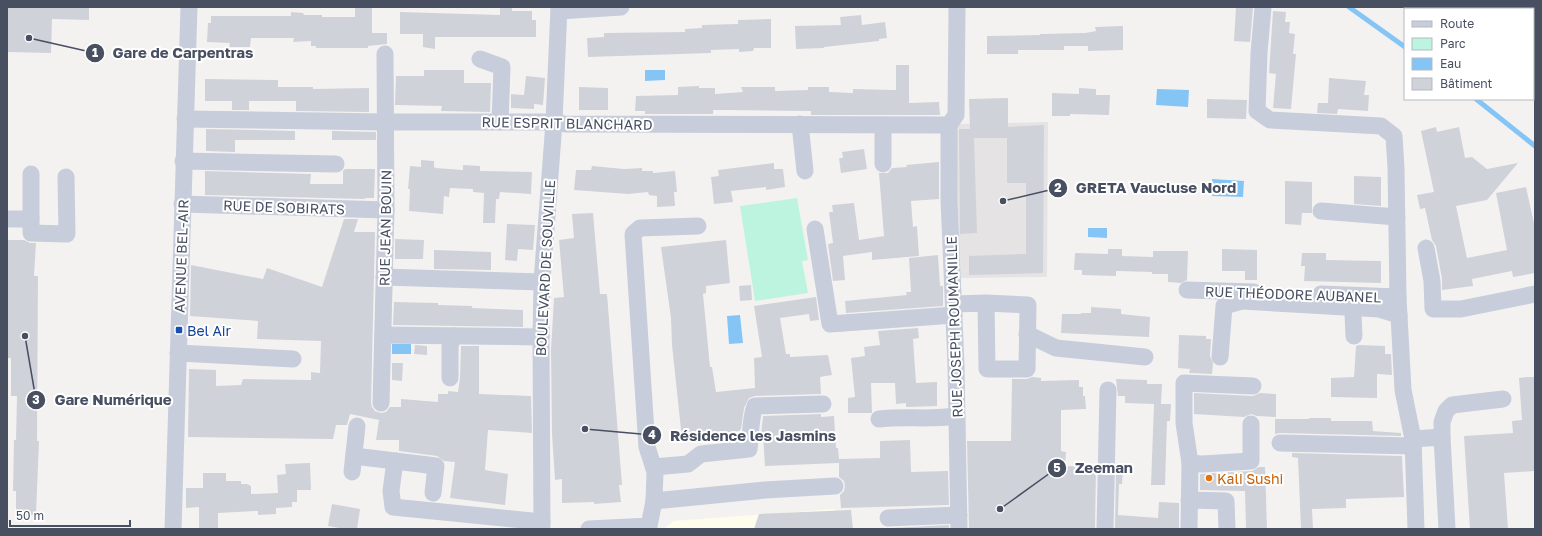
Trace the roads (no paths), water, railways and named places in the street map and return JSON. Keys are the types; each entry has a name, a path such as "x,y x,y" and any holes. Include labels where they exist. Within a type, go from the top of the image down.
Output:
{"street":[{"name":"AVENUE BEL-AIR","path":"173,529 183,161 189,7"},
{"path":"559,9 621,7"},
{"name":"RUE JOSEPH ROUMANILLE","path":"957,7 956,115 950,125 949,200 954,310 959,522"},
{"name":"RUE THÉODORE AUBANEL","path":"1263,7 1259,53 1257,111 1270,120 1381,126 1394,136 1396,168 1398,297 1403,390 1413,442 1416,529"},
{"name":"BOULEVARD DE SOUVILLE","path":"542,525 542,282 554,122 559,9"},
{"name":"RUE JEAN BOUIN","path":"381,403 386,210 385,54"},
{"path":"480,59 502,67 500,122"},
{"name":"RUE ESPRIT BLANCHARD","path":"185,119 386,122 554,122 564,124 950,125"},
{"path":"800,124 805,171"},
{"path":"883,164 884,124"},
{"path":"183,161 336,164"},
{"path":"31,174 31,233 67,234 66,177"},
{"name":"RUE DE SOBIRATS","path":"182,204 386,210"},
{"path":"1321,211 1397,217"},
{"path":"7,218 31,219"},
{"path":"588,529 649,526 654,501 654,466 647,447 633,234 640,228 698,226"},
{"path":"815,229 830,324 954,310 986,303 1028,305 1027,369 987,369 986,303"},
{"path":"1426,248 1432,281 1433,308 1462,309 1535,294"},
{"path":"384,277 542,282"},
{"name":"RUE THÉODORE AUBANEL","path":"1187,290 1398,297"},
{"path":"1220,357 1224,306 1242,301 1379,309 1400,315"},
{"path":"1354,336 1353,314 1357,308"},
{"path":"1027,334 1056,348 1145,357"},
{"path":"383,335 541,337"},
{"path":"450,378 450,345 454,336"},
{"path":"178,353 293,359"},
{"path":"1189,529 1190,463 1184,423 1184,383 1253,386"},
{"path":"1105,529 1108,390"},
{"path":"1447,529 1442,437 1442,422 1446,411 1452,405 1504,399"},
{"path":"654,466 688,464 701,454 749,449 752,432 752,413 755,406 823,404"},
{"path":"879,419 940,419 957,416"},
{"path":"1190,463 1202,464 1251,461 1251,424"},
{"path":"357,426 353,464 395,461 436,466 433,493"},
{"path":"1280,443 1413,442 1442,437"},
{"path":"395,461 391,491 393,507 542,525"},
{"path":"654,501 765,490 835,486"},
{"path":"1189,500 1226,501 1227,529"},
{"path":"888,518 959,522"}],"water":[{"path":"645,70 665,70 665,80 645,81"},
{"path":"1157,89 1189,90 1188,107 1156,105"},
{"path":"1212,179 1244,181 1243,197 1212,196"},
{"path":"1088,228 1107,228 1107,238 1088,237"},
{"path":"740,315 743,343 729,344 727,316"},
{"path":"392,344 411,344 411,354 392,354"}],"waterway":[{"path":"1349,7 1404,46"},
{"path":"1477,100 1535,146"}],"place":[{"name":"Gare de Carpentras","path":"29,38"},
{"name":"GRETA Vaucluse Nord","path":"1003,201"},
{"name":"Bel Air","path":"179,330"},
{"name":"Gare Numérique","path":"25,336"},
{"name":"Résidence les Jasmins","path":"585,429"},
{"name":"Kali Sushi","path":"1209,478"},
{"name":"Zeeman","path":"1000,509"}]}
